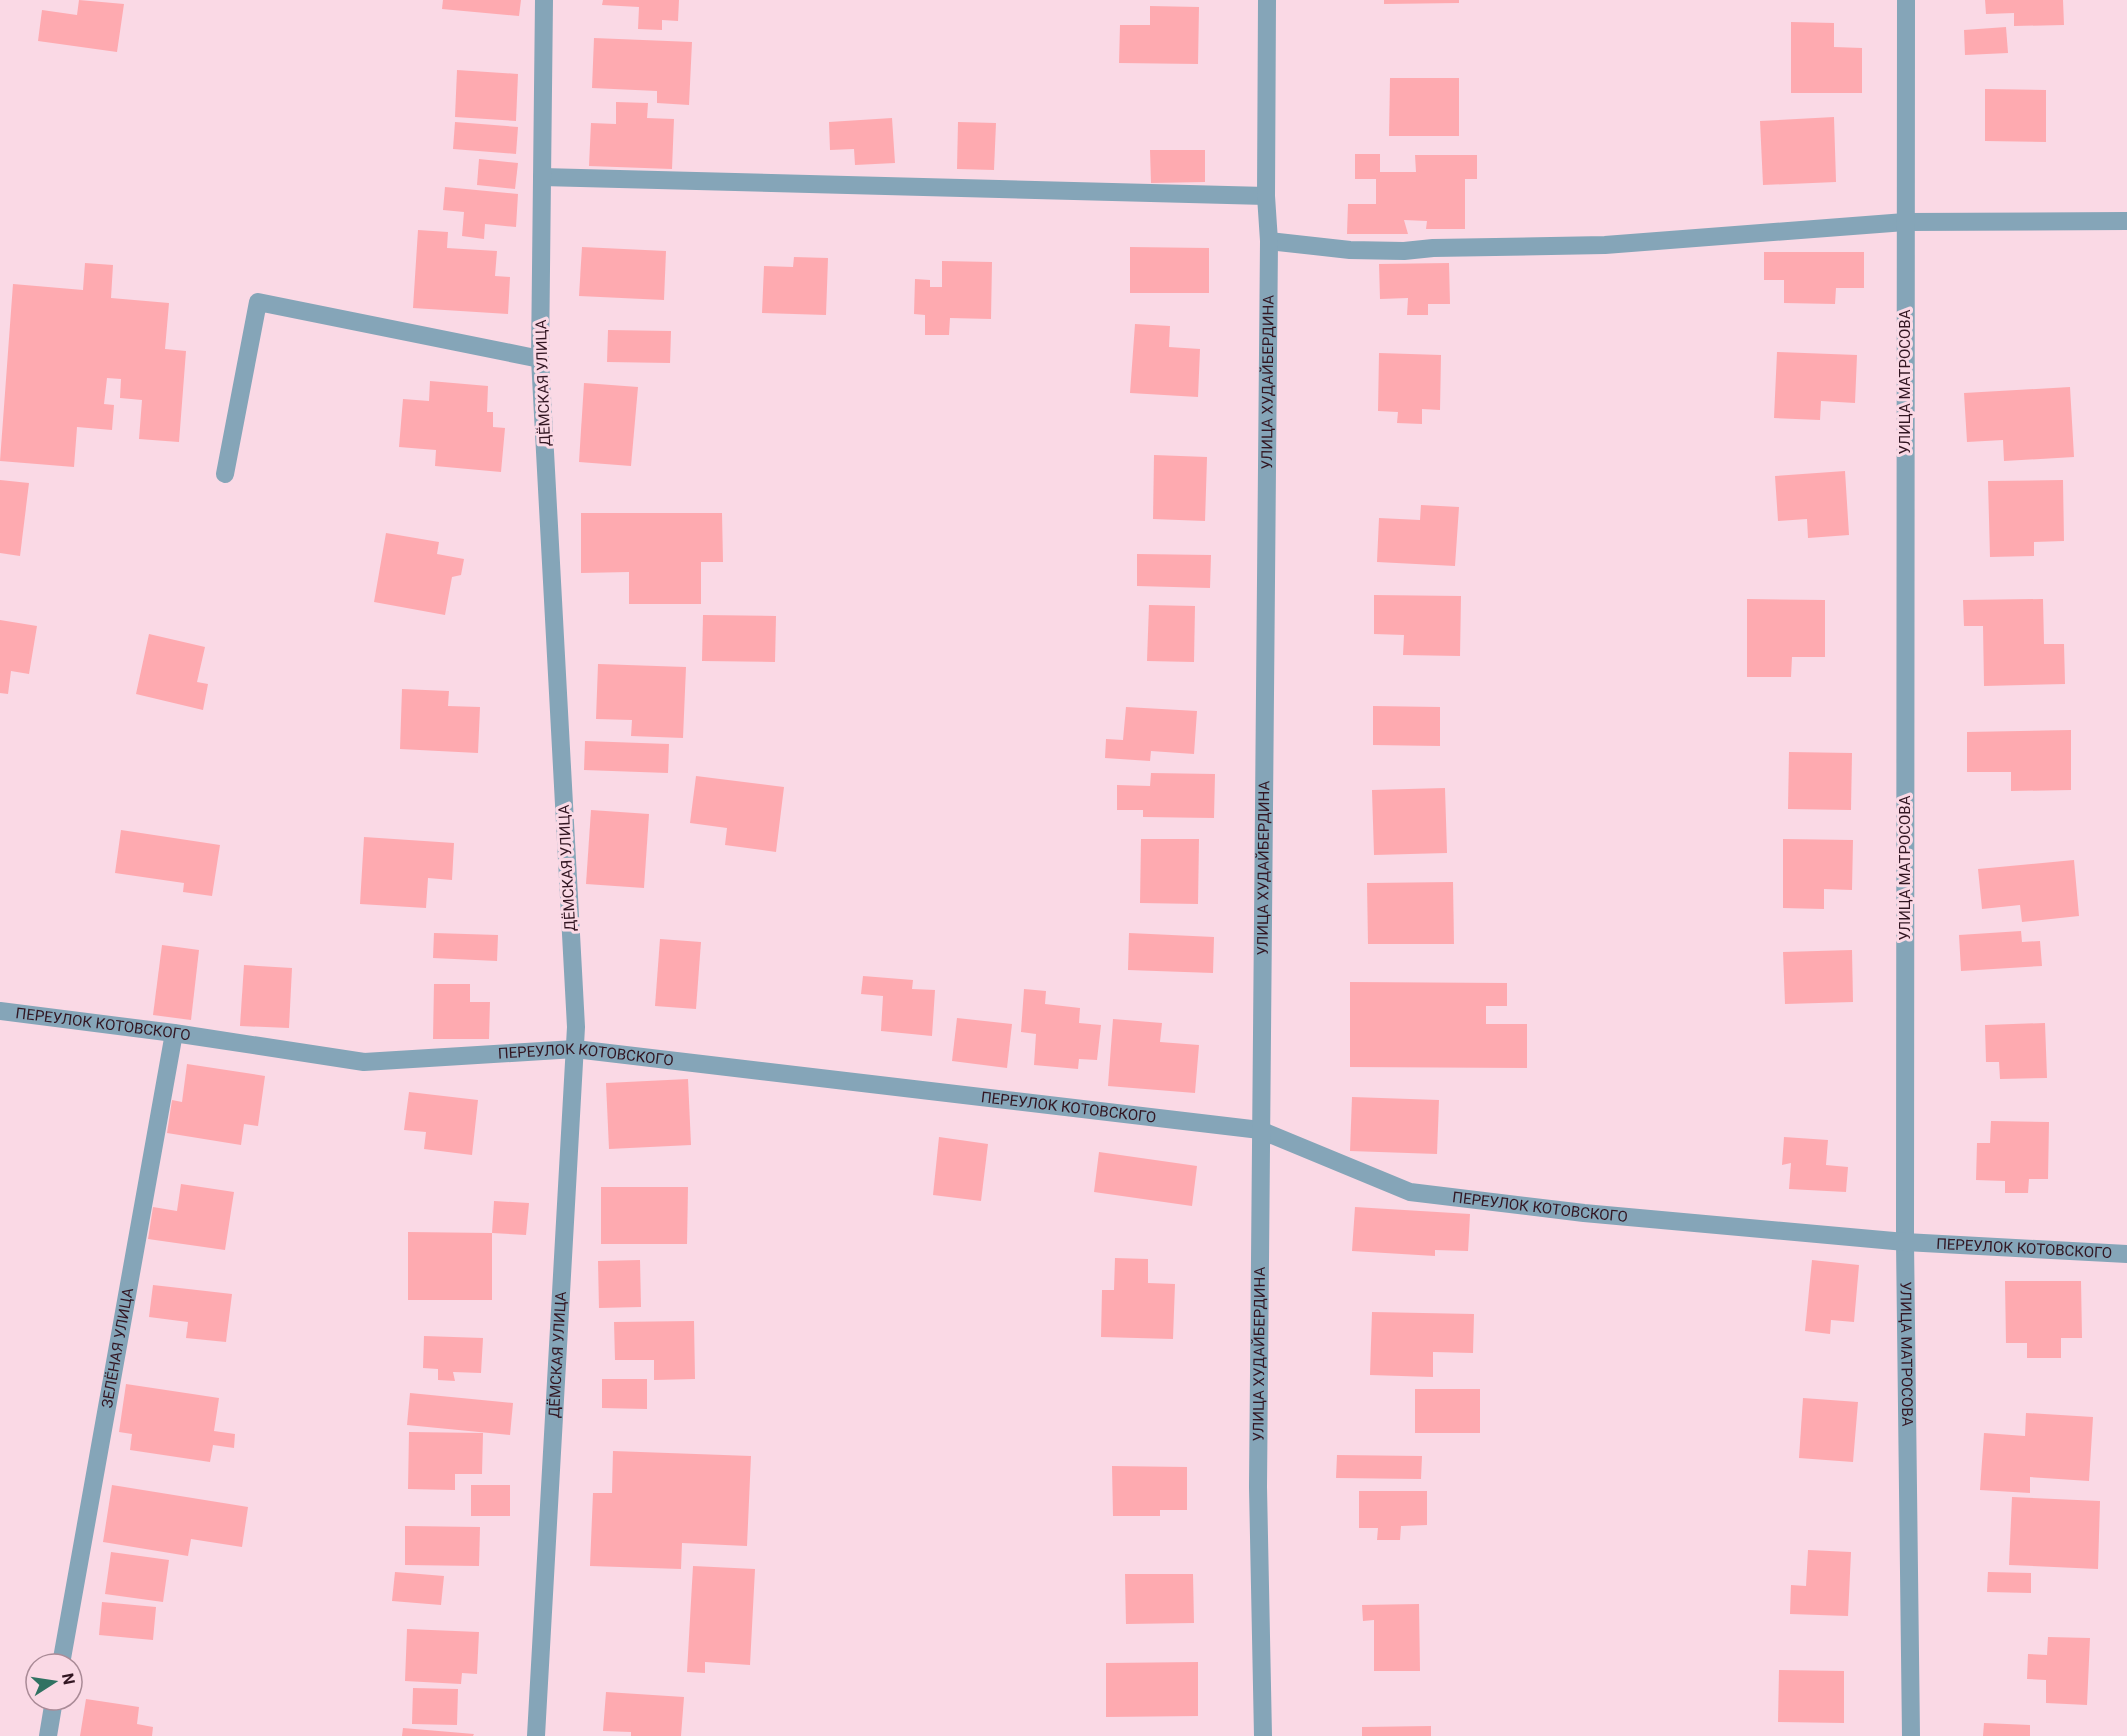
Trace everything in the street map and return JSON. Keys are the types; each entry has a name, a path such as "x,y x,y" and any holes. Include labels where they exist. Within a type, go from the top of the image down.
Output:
{"street":[{"name":"ДЁМСКАЯ УЛИЦА","path":"536,1736 576,1027 540,358 544,0"},
{"name":"УЛИЦА ХУДАЙБЕРДИНА","path":"1263,1736 1258,1487 1269,241 1266,196 1267,0"},
{"name":"УЛИЦА МАТРОСОВА","path":"1906,0 1905,1242 1911,1736"},
{"path":"542,177 1266,196"},
{"path":"1269,241 1350,250 1404,251 1433,248 1605,245 1905,222 2127,221"},
{"path":"225,474 258,302 540,358"},
{"name":"ПЕРЕУЛОК КОТОВСКОГО","path":"0,1011 174,1033 364,1062 575,1049 1260,1130 1410,1192 1584,1213 1905,1242 2127,1254"},
{"name":"ЗЕЛЁНАЯ УЛИЦА","path":"63,1652 174,1033"},
{"path":"48,1736 52,1712"}],"building":[{"path":"79,0 124,4 117,52 38,41 42,10 77,15"},
{"path":"443,0 521,0 519,16 442,9"},
{"path":"603,0 679,0 678,21 662,20 662,30 638,29 639,7 602,5"},
{"path":"1384,0 1459,0 1459,3 1384,4"},
{"path":"1985,0 2063,0 2064,25 2014,26 2014,13 1986,14"},
{"path":"1150,6 1199,7 1198,64 1119,63 1120,25 1150,25"},
{"path":"1791,22 1834,23 1834,47 1862,48 1862,93 1791,93"},
{"path":"2006,27 2008,53 1965,55 1964,30"},
{"path":"594,38 692,42 689,105 657,103 657,91 592,88"},
{"path":"457,70 518,74 516,121 455,117"},
{"path":"1390,78 1459,78 1459,136 1389,136"},
{"path":"1985,89 2046,90 2046,142 1985,141"},
{"path":"616,102 648,103 647,118 674,119 672,169 589,166 591,123 616,124"},
{"path":"1834,117 1836,182 1763,185 1760,121"},
{"path":"892,118 895,163 855,165 854,149 830,150 829,122"},
{"path":"455,122 518,127 516,154 453,149"},
{"path":"958,122 996,123 994,170 957,169"},
{"path":"1150,150 1205,150 1205,182 1151,183"},
{"path":"1355,154 1380,154 1380,172 1416,172 1415,155 1477,155 1477,179 1465,179 1465,229 1426,229 1427,221 1404,220 1408,234 1347,234 1348,204 1376,204 1376,179 1355,179"},
{"path":"479,159 518,163 515,189 477,185"},
{"path":"445,187 518,194 516,227 485,224 484,239 462,236 464,212 443,210"},
{"path":"418,230 448,232 447,248 497,251 495,276 510,277 508,314 413,308"},
{"path":"582,247 666,251 664,300 579,296"},
{"path":"1130,247 1209,248 1209,293 1130,293"},
{"path":"1764,252 1864,252 1864,288 1836,288 1835,304 1784,303 1784,280 1764,280"},
{"path":"794,257 828,258 826,315 762,313 764,266 793,267"},
{"path":"942,261 992,262 991,319 950,318 949,335 925,335 925,315 914,314 915,279 930,280 930,287 942,287"},
{"path":"85,263 113,265 111,298 169,303 165,349 186,351 179,442 139,439 142,400 120,398 121,379 107,378 104,404 114,405 112,430 77,427 74,467 0,461 13,284 83,290"},
{"path":"1449,263 1450,304 1428,304 1428,315 1407,315 1408,298 1380,299 1379,264"},
{"path":"1135,324 1170,326 1169,347 1200,349 1198,397 1130,393"},
{"path":"608,330 671,331 670,363 607,362"},
{"path":"1777,352 1857,355 1855,403 1821,401 1820,420 1774,418"},
{"path":"1379,353 1441,355 1440,410 1422,409 1422,424 1397,423 1398,412 1378,411"},
{"path":"430,381 488,386 487,412 493,412 493,427 505,428 501,472 435,466 436,450 399,447 403,399 429,401"},
{"path":"584,383 638,387 631,466 579,462"},
{"path":"2070,387 2074,457 2004,461 2003,440 1967,442 1964,393"},
{"path":"1154,455 1207,457 1205,521 1153,519"},
{"path":"1845,471 1849,535 1808,538 1807,519 1778,521 1775,476"},
{"path":"0,480 29,483 20,556 0,553"},
{"path":"2063,480 2064,541 2034,542 2034,556 1990,557 1988,481"},
{"path":"1421,505 1459,507 1455,566 1377,562 1379,518 1420,520"},
{"path":"581,513 722,513 723,562 701,562 701,604 629,604 629,572 581,573"},
{"path":"386,533 439,542 437,554 464,559 461,575 452,577 445,615 374,602"},
{"path":"1137,554 1211,555 1210,588 1137,586"},
{"path":"1374,595 1461,596 1460,656 1403,655 1404,635 1374,634"},
{"path":"1747,599 1825,600 1825,657 1792,657 1791,677 1747,677"},
{"path":"2043,599 2044,644 2064,644 2065,684 1984,686 1983,626 1964,626 1963,600"},
{"path":"1149,605 1195,606 1194,662 1147,661"},
{"path":"703,615 776,616 775,662 702,661"},
{"path":"0,620 37,626 29,674 11,671 8,694 0,693"},
{"path":"149,634 205,647 197,682 208,684 203,710 136,694"},
{"path":"598,664 686,667 683,738 631,736 632,720 596,719"},
{"path":"402,689 449,691 448,706 480,707 478,753 400,749"},
{"path":"1373,706 1440,707 1440,746 1373,745"},
{"path":"1126,707 1197,711 1194,754 1151,751 1150,761 1105,758 1106,739 1123,740"},
{"path":"2071,730 2071,790 2011,791 2011,772 1967,772 1967,732"},
{"path":"585,741 669,744 668,773 584,770"},
{"path":"1789,752 1852,753 1851,810 1788,809"},
{"path":"1151,773 1215,774 1214,818 1143,817 1143,810 1117,810 1117,785 1150,786"},
{"path":"696,776 784,787 776,852 725,845 727,828 690,823"},
{"path":"1445,788 1447,853 1374,855 1372,790"},
{"path":"591,810 649,814 644,888 586,884"},
{"path":"121,830 220,845 212,896 183,892 184,883 115,873"},
{"path":"364,837 454,843 452,880 428,878 426,908 360,904"},
{"path":"1141,839 1199,839 1198,904 1140,903"},
{"path":"1783,839 1853,840 1852,890 1824,889 1824,909 1783,908"},
{"path":"2074,860 2079,916 2022,922 2020,905 1982,909 1978,869"},
{"path":"1453,882 1454,944 1368,944 1367,883"},
{"path":"2021,931 2022,942 2040,941 2042,966 1961,971 1959,935"},
{"path":"434,933 498,935 497,961 433,958"},
{"path":"1129,933 1214,937 1213,973 1128,970"},
{"path":"660,939 701,942 696,1009 655,1006"},
{"path":"162,945 199,950 191,1020 153,1015"},
{"path":"1852,950 1853,1002 1785,1004 1783,952"},
{"path":"244,965 292,968 289,1028 240,1026"},
{"path":"863,976 913,980 912,989 935,990 932,1036 881,1031 883,996 861,994"},
{"path":"1350,982 1507,983 1507,1006 1486,1006 1486,1024 1527,1024 1527,1068 1350,1067"},
{"path":"434,984 470,984 470,1002 490,1002 489,1039 433,1039"},
{"path":"1024,989 1046,991 1045,1004 1080,1008 1079,1023 1101,1025 1097,1060 1079,1059 1078,1069 1034,1065 1036,1034 1021,1032"},
{"path":"957,1018 1012,1024 1007,1068 952,1061"},
{"path":"1113,1019 1162,1023 1160,1042 1199,1045 1195,1093 1108,1086"},
{"path":"2045,1023 2047,1078 2000,1079 1999,1062 1986,1062 1985,1025"},
{"path":"187,1064 265,1076 258,1126 244,1124 241,1145 167,1133 172,1100 182,1102"},
{"path":"688,1079 691,1145 609,1149 606,1083"},
{"path":"409,1092 478,1100 472,1155 424,1149 426,1132 404,1130"},
{"path":"1352,1097 1439,1100 1437,1154 1350,1151"},
{"path":"1991,1121 2049,1122 2048,1179 2029,1179 2028,1193 2005,1193 2005,1181 1976,1180 1977,1143 1990,1143"},
{"path":"939,1137 988,1144 981,1201 933,1195"},
{"path":"1784,1137 1828,1140 1826,1165 1848,1167 1846,1192 1789,1189 1791,1163 1782,1165"},
{"path":"1099,1152 1197,1166 1192,1206 1094,1192"},
{"path":"181,1184 234,1192 225,1250 148,1239 153,1207 177,1211"},
{"path":"601,1187 688,1187 687,1244 601,1244"},
{"path":"494,1201 529,1203 526,1235 492,1233"},
{"path":"1355,1207 1470,1214 1468,1251 1435,1250 1435,1256 1352,1251"},
{"path":"408,1232 492,1233 492,1300 408,1300"},
{"path":"1115,1258 1148,1259 1148,1283 1175,1284 1173,1339 1101,1337 1102,1290 1114,1290"},
{"path":"640,1260 641,1307 599,1308 598,1261"},
{"path":"1812,1260 1859,1265 1854,1322 1831,1320 1830,1334 1805,1331"},
{"path":"2005,1281 2081,1281 2082,1338 2061,1338 2061,1358 2027,1358 2027,1343 2006,1343"},
{"path":"153,1285 232,1294 226,1342 186,1338 188,1322 149,1317"},
{"path":"1372,1312 1474,1314 1473,1353 1433,1352 1433,1377 1370,1375"},
{"path":"694,1321 695,1379 654,1380 654,1360 615,1360 614,1322"},
{"path":"424,1336 483,1338 481,1373 453,1372 455,1381 438,1380 438,1369 423,1368"},
{"path":"602,1379 647,1379 647,1409 602,1408"},
{"path":"126,1384 219,1398 214,1431 235,1434 234,1448 213,1445 210,1462 130,1450 132,1434 119,1432"},
{"path":"1415,1389 1480,1389 1480,1433 1415,1433"},
{"path":"410,1393 513,1403 510,1435 407,1425"},
{"path":"1803,1398 1858,1402 1853,1462 1799,1458"},
{"path":"2026,1413 2093,1417 2089,1481 2030,1477 2030,1493 1980,1490 1984,1433 2025,1436"},
{"path":"409,1432 483,1433 482,1474 455,1474 455,1490 408,1489"},
{"path":"613,1451 751,1456 747,1546 682,1543 681,1569 590,1566 593,1493 612,1493"},
{"path":"1337,1455 1422,1456 1421,1479 1336,1478"},
{"path":"1112,1466 1187,1467 1187,1510 1160,1510 1160,1516 1113,1516"},
{"path":"112,1485 248,1507 242,1547 191,1539 188,1556 103,1542"},
{"path":"471,1485 510,1485 510,1516 471,1516"},
{"path":"1359,1491 1427,1491 1427,1525 1401,1526 1400,1540 1377,1540 1378,1528 1359,1528"},
{"path":"2012,1497 2100,1501 2098,1569 2009,1565"},
{"path":"405,1526 480,1527 479,1566 405,1565"},
{"path":"1808,1550 1851,1552 1848,1616 1790,1614 1791,1585 1806,1586"},
{"path":"111,1552 169,1560 163,1602 105,1594"},
{"path":"693,1566 755,1569 750,1665 705,1662 705,1673 687,1672"},
{"path":"395,1572 444,1576 441,1605 392,1601"},
{"path":"1988,1572 2031,1573 2031,1593 1987,1592"},
{"path":"1125,1574 1193,1574 1194,1623 1126,1624"},
{"path":"102,1602 156,1607 153,1640 99,1635"},
{"path":"1419,1604 1420,1671 1374,1671 1374,1620 1363,1621 1362,1605"},
{"path":"407,1629 479,1632 477,1674 462,1673 461,1684 405,1681"},
{"path":"2048,1637 2090,1638 2087,1705 2046,1703 2046,1680 2027,1679 2028,1654 2047,1655"},
{"path":"1198,1662 1198,1716 1106,1717 1106,1663"},
{"path":"1779,1670 1844,1671 1844,1723 1778,1722"},
{"path":"413,1688 458,1689 457,1725 412,1724"},
{"path":"606,1692 684,1697 681,1736 631,1736 631,1732 603,1731"},
{"path":"86,1699 139,1707 137,1724 153,1727 152,1736 80,1736"},
{"path":"1984,1723 2030,1725 2030,1736 1983,1736"},
{"path":"1431,1726 1431,1736 1362,1736 1362,1727"},
{"path":"403,1728 474,1734 473,1736 402,1736"}]}
